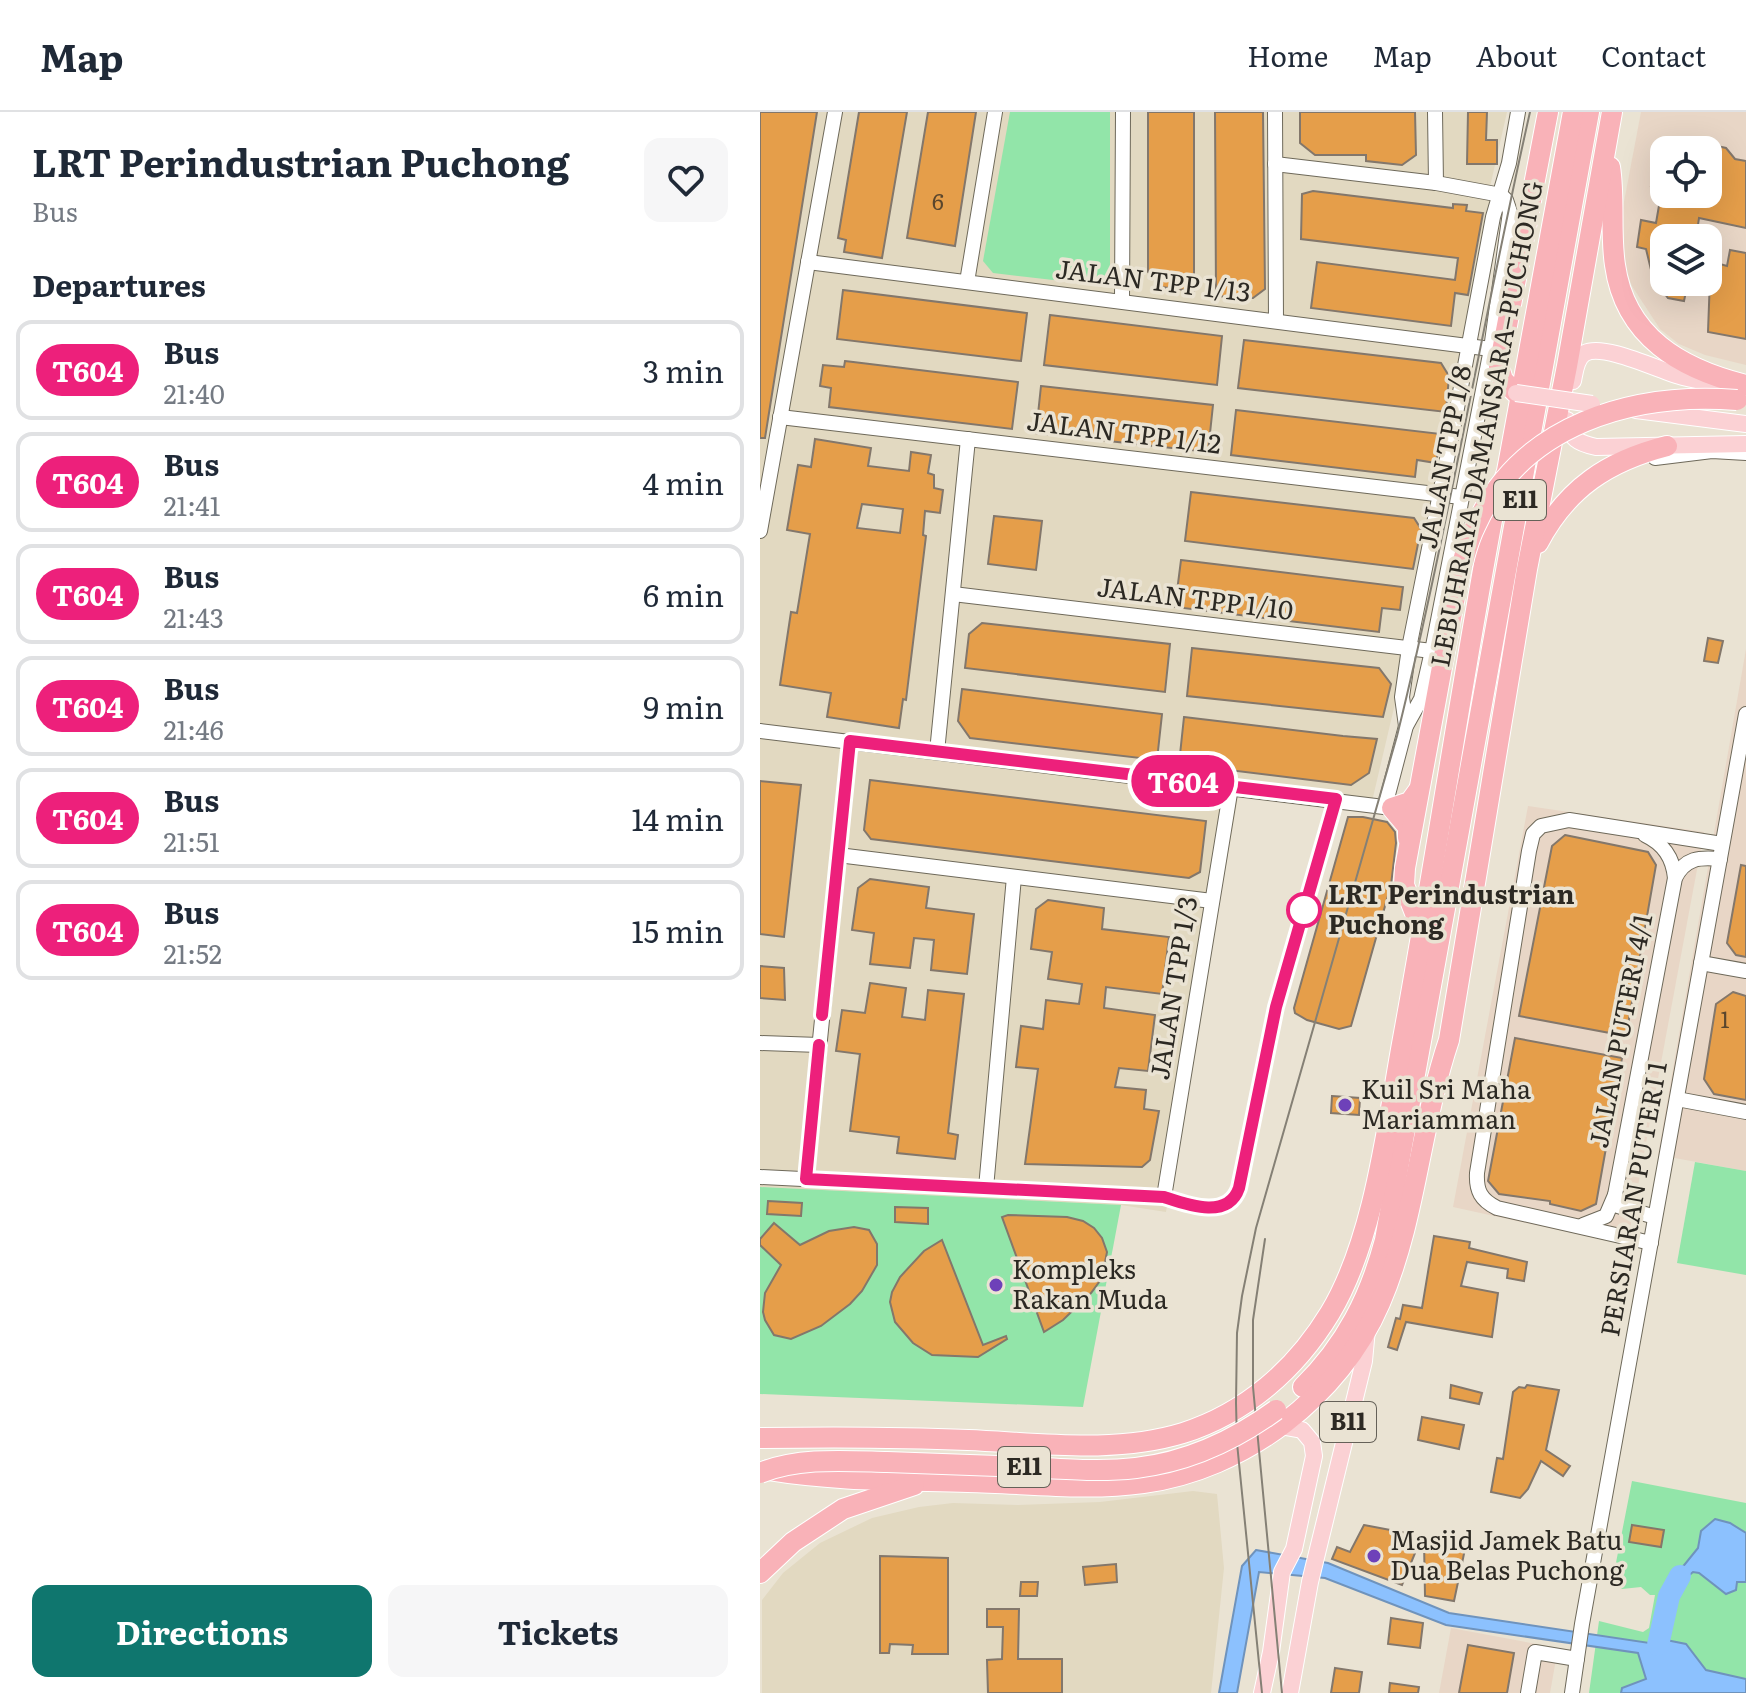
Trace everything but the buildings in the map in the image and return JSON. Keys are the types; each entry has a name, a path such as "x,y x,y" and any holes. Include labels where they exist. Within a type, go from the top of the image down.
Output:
{"highway":[{"path":"1516,393 1503,380 1499,367 1548,112"},
{"name":"LEBUHRAYA DAMANSARA–PUCHONG","path":"760,1438 891,1437 1079,1445 1134,1443 1191,1429 1245,1404 1295,1362 1331,1311 1351,1268 1380,1163 1423,932 1492,520 1507,471 1573,112"},
{"name":"LEBUHRAYA DAMANSARA–PUCHONG","path":"760,1471 818,1462 1136,1468 1164,1463 1208,1449 1278,1418 1336,1350 1360,1312 1377,1271 1409,1117 1589,112"},
{"path":"1436,1078 1449,1040 1527,569 1550,461 1612,112"},
{"path":"1604,157 1610,169 1615,266 1629,308 1653,341 1673,357 1708,374 1746,385"},
{"path":"1423,932 1404,885 1408,849 1456,591 1474,528 1499,486 1534,451 1582,422 1643,402 1703,397 1746,401"},
{"path":"1527,569 1538,542 1566,500 1603,470 1637,454 1667,446"},
{"path":"1388,807 1410,802 1418,791"},
{"path":"1388,807 1408,827 1408,849"},
{"name":"E11","path":"760,1471 923,1481 1142,1484 1218,1462 1336,1373 1367,1329 1380,1303 1399,1247 1436,1078 1437,1037 1457,910 1450,887"},
{"path":"760,1573 793,1542 843,1509 923,1481"}],"main road":[{"path":"1746,391 1681,377 1607,353 1583,354 1578,360 1567,416 1570,435 1580,443 1596,447 1746,444"},
{"path":"1516,393 1746,424"},
{"name":"B11","path":"1290,1693 1310,1582 1364,1361 1367,1329"},
{"name":"B11","path":"1262,1693 1281,1578 1295,1544 1313,1450 1312,1442 1302,1430 1278,1418"}],"street":[{"path":"760,531 835,112"},
{"path":"967,282 995,112"},
{"path":"1122,301 1123,112"},
{"path":"1275,112 1276,321"},
{"path":"1435,112 1436,183"},
{"path":"1275,164 1436,183 1501,195 1518,112"},
{"name":"JALAN TPP 1/8","path":"1388,807 1406,726 1421,699 1432,651 1491,349 1510,212 1501,195 1493,217 1467,345 1409,648 1402,697 1406,726"},
{"name":"JALAN TPP 1/13","path":"808,262 1491,349"},
{"name":"JALAN TPP 1/12","path":"780,417 1461,497"},
{"path":"937,752 968,439"},
{"path":"1603,470 1679,454 1712,451 1746,453"},
{"name":"JALAN TPP 1/10","path":"953,594 1432,651"},
{"name":"PERSIARAN PUTERI 1","path":"1572,1693 1746,714"},
{"path":"760,731 1388,807"},
{"path":"806,1179 850,741"},
{"name":"JALAN TPP 1/3","path":"986,1188 1164,1197 1231,787"},
{"path":"1651,1243 1497,1208 1482,1198 1477,1183 1533,834 1541,826 1569,820 1638,831 1721,852"},
{"path":"1638,831 1666,849 1675,878"},
{"path":"1675,878 1680,868 1693,859 1721,852"},
{"path":"838,855 1212,901"},
{"path":"760,1177 986,1188 1014,877"},
{"name":"JALAN PUTERI 4/1","path":"1615,1195 1675,878"},
{"path":"1701,963 1746,971"},
{"path":"760,1043 819,1045"},
{"path":"1677,1099 1746,1112"},
{"path":"1579,1226 1606,1216 1615,1195"},
{"path":"1615,1195 1622,1210 1655,1217"},
{"path":"1528,1693 1535,1652 1578,1654"}],"shaded area":[{"path":"760,112 1507,112 1490,187 1499,208 1443,499 1370,810 1238,797 1166,1212 1121,1205 760,1187"},
{"path":"1641,112 1746,112 1746,365 1705,355 1679,344 1660,329 1632,286 1625,268 1620,223"},
{"path":"1746,649 1746,1171 1658,1155"},
{"path":"1528,806 1704,832 1627,1245 1453,1207"},
{"path":"1193,1491 1217,1494 1224,1568 1211,1693 762,1693 762,1600 783,1573 820,1543 872,1518 953,1503 1018,1505 1100,1502"},
{"path":"1451,1628 1558,1648 1550,1693 1439,1693"}],"green space":[{"path":"1010,112 1110,112 1110,277 1097,285 993,273 983,261"},
{"path":"1695,1162 1746,1171 1746,1275 1677,1263"},
{"path":"760,1187 1121,1205 1083,1407 760,1394"},
{"path":"1632,1481 1746,1503 1746,1693 1589,1693 1599,1621 1643,1632 1649,1628 1655,1595 1650,1595 1641,1587 1622,1589 1612,1583"}],"water":[{"path":"1715,1519 1730,1523 1746,1533 1746,1582 1737,1582 1736,1590 1726,1594 1699,1573 1693,1572 1680,1583 1671,1602 1663,1600 1668,1585 1698,1548 1701,1531"},
{"path":"1256,1550 1328,1563 1449,1613 1649,1643 1660,1617 1669,1619 1666,1640 1686,1644 1706,1670 1746,1679 1746,1693 1621,1693 1622,1688 1646,1679 1638,1653 1446,1625 1325,1578 1259,1572 1237,1693 1219,1693 1242,1566"}],"waterway":[{"path":"1658,1645 1669,1596 1680,1576"}],"tram line":[{"path":"1262,1693 1237,1443 1237,1333 1242,1296 1256,1228 1397,736 1433,581 1530,112"},
{"path":"1265,1239 1253,1320 1253,1387 1282,1693"}],"bus line":[{"name":"T604","path":"819,1045 806,1179 1164,1197 1203,1208 1219,1208 1236,1196 1239,1188 1276,1007 1336,799 850,741 822,1015"}],"place":[{"name":"LRT Perindustrian Puchong","path":"1304,910"},
{"name":"Kuil Sri Maha Mariamman","path":"1345,1105"},
{"name":"Kompleks Rakan Muda","path":"996,1285"},
{"name":"Masjid Jamek Batu Dua Belas Puchong","path":"1374,1556"}]}
